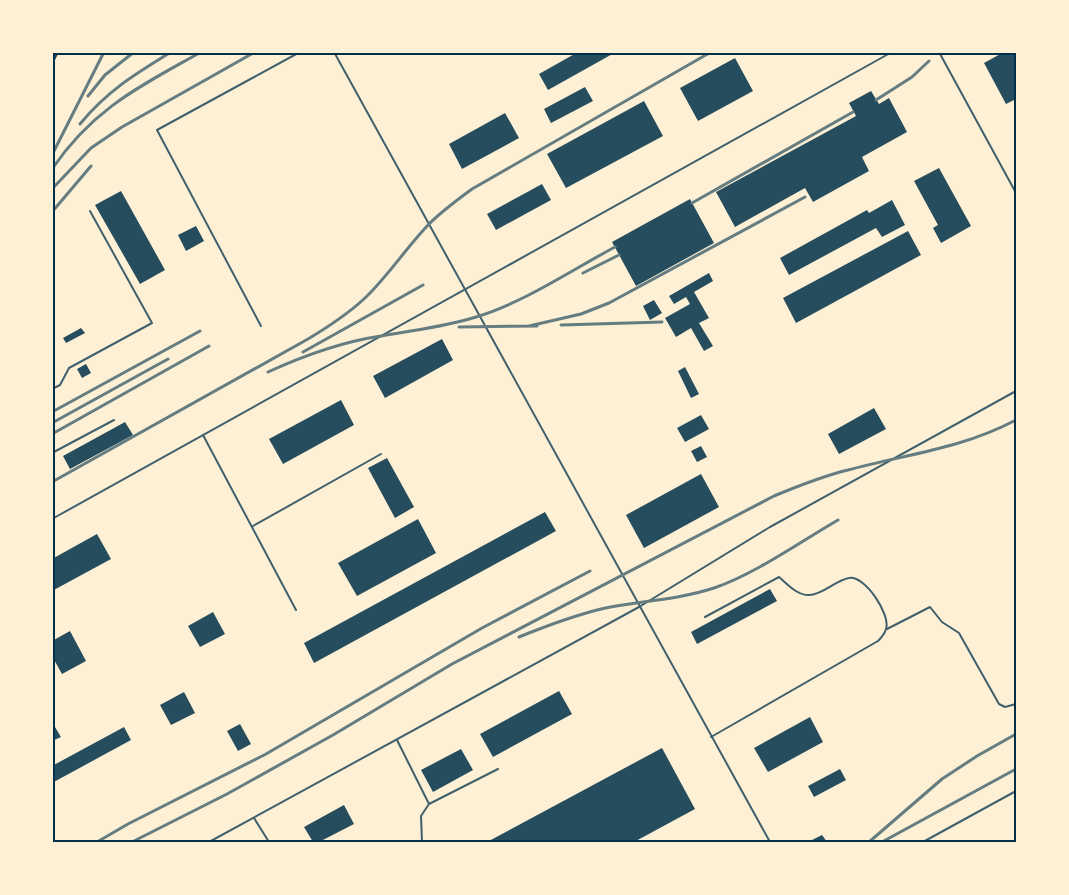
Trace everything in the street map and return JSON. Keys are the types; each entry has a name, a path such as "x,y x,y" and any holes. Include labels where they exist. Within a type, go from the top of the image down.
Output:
{"lane":[{"path":"261,326 157,130 300,52"},
{"path":"334,52 770,843"},
{"path":"52,519 892,52"},
{"path":"939,52 1017,192"},
{"path":"52,389 60,385 69,368 152,323 90,211"},
{"path":"209,843 639,607 770,527 1017,391"},
{"path":"52,453 114,420"},
{"path":"203,435 296,610"},
{"path":"253,526 381,454"},
{"path":"705,617 778,578 798,593 811,595 849,578 859,579 870,589 886,617 886,628 878,641 711,737"},
{"path":"886,628 930,607 942,622 959,633 999,704 1005,707 1017,704"},
{"path":"397,740 429,804"},
{"path":"422,843 421,816 429,804 498,769"},
{"path":"923,843 1017,791"},
{"path":"255,818 268,843"}],"building":[{"path":"52,52 59,52 52,66"},
{"path":"578,52 616,52 548,90 539,74"},
{"path":"1004,52 1016,52 1016,99 1006,104 984,63"},
{"path":"735,58 753,91 698,121 680,88"},
{"path":"585,87 593,101 551,123 544,109"},
{"path":"871,91 879,104 889,98 907,132 862,157 869,171 813,202 805,188 735,227 716,192 856,116 849,103"},
{"path":"644,101 663,136 566,188 547,154"},
{"path":"505,113 519,138 462,169 449,144"},
{"path":"939,168 971,226 941,243 933,228 938,225 914,181"},
{"path":"542,184 551,200 496,230 487,214"},
{"path":"121,191 165,270 140,284 95,205"},
{"path":"690,199 714,243 636,286 612,242"},
{"path":"892,200 905,225 882,237 876,228 789,275 780,258 867,210 869,213"},
{"path":"196,226 204,241 186,251 178,235"},
{"path":"908,231 921,255 796,323 783,298"},
{"path":"709,273 713,281 694,292 709,318 699,323 713,346 704,351 691,328 676,337 665,318 690,304 686,297 674,304 669,296"},
{"path":"654,300 662,313 650,320 643,306"},
{"path":"81,328 85,333 66,343 63,338"},
{"path":"442,339 453,360 385,398 373,376"},
{"path":"86,364 91,373 82,378 77,369"},
{"path":"685,367 699,394 691,398 678,371"},
{"path":"341,400 354,425 283,464 269,439"},
{"path":"874,408 886,429 839,454 828,434"},
{"path":"701,415 709,429 685,442 677,428"},
{"path":"125,422 133,435 70,469 63,456"},
{"path":"701,446 707,457 697,462 691,451"},
{"path":"387,458 414,507 395,518 368,468"},
{"path":"701,474 719,507 644,548 626,515"},
{"path":"545,512 556,531 314,663 304,643"},
{"path":"418,519 436,553 357,596 338,563"},
{"path":"97,534 111,559 52,591 52,559"},
{"path":"770,589 777,601 697,644 691,632"},
{"path":"213,612 225,634 200,647 188,626"},
{"path":"70,631 86,661 62,674 52,656 52,641"},
{"path":"559,691 572,714 493,757 480,734"},
{"path":"184,692 195,713 171,725 160,705"},
{"path":"810,717 823,742 768,772 754,748"},
{"path":"52,722 61,737 52,741"},
{"path":"240,724 251,744 238,751 227,731"},
{"path":"124,727 131,740 52,783 52,766"},
{"path":"662,748 695,809 634,842 487,842"},
{"path":"461,749 473,770 433,792 421,770"},
{"path":"840,769 846,780 814,797 808,786"},
{"path":"344,805 354,824 319,842 313,842 304,827"},
{"path":"822,835 827,842 808,842"}],"railway":[{"path":"52,155 104,52"},
{"path":"88,96 105,75 134,52"},
{"path":"80,124 111,93 171,52"},
{"path":"52,169 84,130 101,114 138,88 201,52"},
{"path":"52,189 91,148 122,127 255,52"},
{"path":"52,482 330,325 365,298 429,224 472,189 711,52"},
{"path":"876,100 912,77 929,61"},
{"path":"692,203 853,112"},
{"path":"52,212 91,166"},
{"path":"529,326 581,314 609,303 805,197"},
{"path":"268,372 337,346 453,323 494,311 530,295 615,247"},
{"path":"583,273 619,255"},
{"path":"303,352 423,285"},
{"path":"561,325 662,322"},
{"path":"459,327 537,326"},
{"path":"52,412 200,331"},
{"path":"52,434 209,346"},
{"path":"52,423 168,359"},
{"path":"132,842 227,794 333,735 452,664 774,496 839,472 975,438 1016,420"},
{"path":"519,637 601,609 714,588 761,566 838,520"},
{"path":"97,842 266,754 482,628 590,571"},
{"path":"869,842 942,779 1016,734"},
{"path":"882,842 1016,769"}]}
